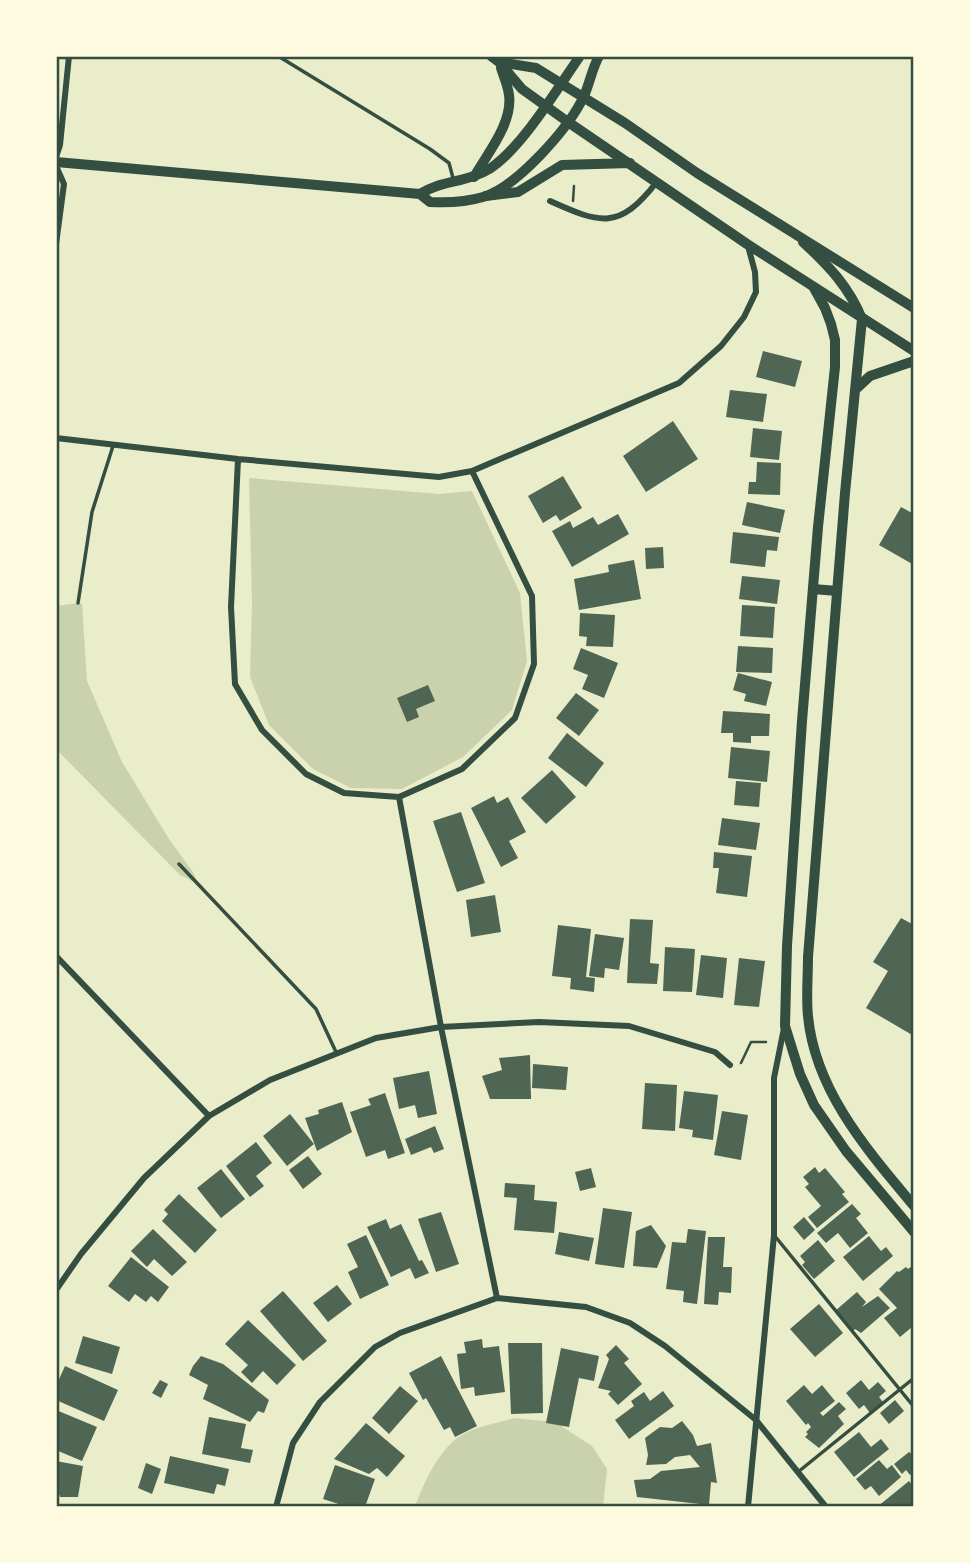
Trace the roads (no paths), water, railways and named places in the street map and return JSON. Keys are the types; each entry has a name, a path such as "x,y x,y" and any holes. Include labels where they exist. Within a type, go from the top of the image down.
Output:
{"main road":[{"path":"56,161 420,194 432,186 474,177 505,156 580,56"},
{"path":"486,196 523,173 568,122 583,97 599,56"},
{"path":"474,177 509,110 509,95 495,59"},
{"path":"495,59 536,68 697,173 914,308"},
{"path":"495,59 522,89 568,122 747,244 914,351"},
{"path":"420,194 430,202 451,203 518,192 562,164 630,163"},
{"path":"790,230 834,271 853,298 862,319 845,493 808,957 808,1017 816,1055 845,1119 860,1142 914,1206"},
{"path":"814,288 831,324 836,352 813,589 788,934 785,1026 800,1074 814,1105 846,1151 914,1232"},
{"path":"857,388 870,376 914,360"},
{"path":"813,589 837,591"}],"street":[{"path":"56,244 64,184 56,161 61,145 69,56"},
{"path":"550,201 582,216 611,219 631,211 656,183"},
{"path":"56,438 238,459 439,477 472,471 678,383 721,346 744,317 756,292 755,272 747,244"},
{"path":"238,459 231,607 235,684 262,730 306,774 344,793 399,797 462,769 515,718 534,664 532,596 472,471"},
{"path":"399,797 441,1027 497,1298"},
{"path":"56,956 209,1116"},
{"path":"57,1285 144,1178 209,1116 270,1080 376,1038 441,1027 539,1022 629,1026 715,1052 730,1065"},
{"path":"748,1507 774,1235 774,1078 785,1026"},
{"path":"276,1507 293,1443 320,1402 374,1347 400,1333 497,1298 586,1307 631,1323 665,1346 756,1420 826,1507"}],"lane":[{"path":"278,56 430,149 449,163 455,183"},
{"path":"78,603 92,512 113,443"},
{"path":"179,864 316,1009 336,1052"},
{"path":"774,1235 914,1408"},
{"path":"798,1472 914,1378"}]}
